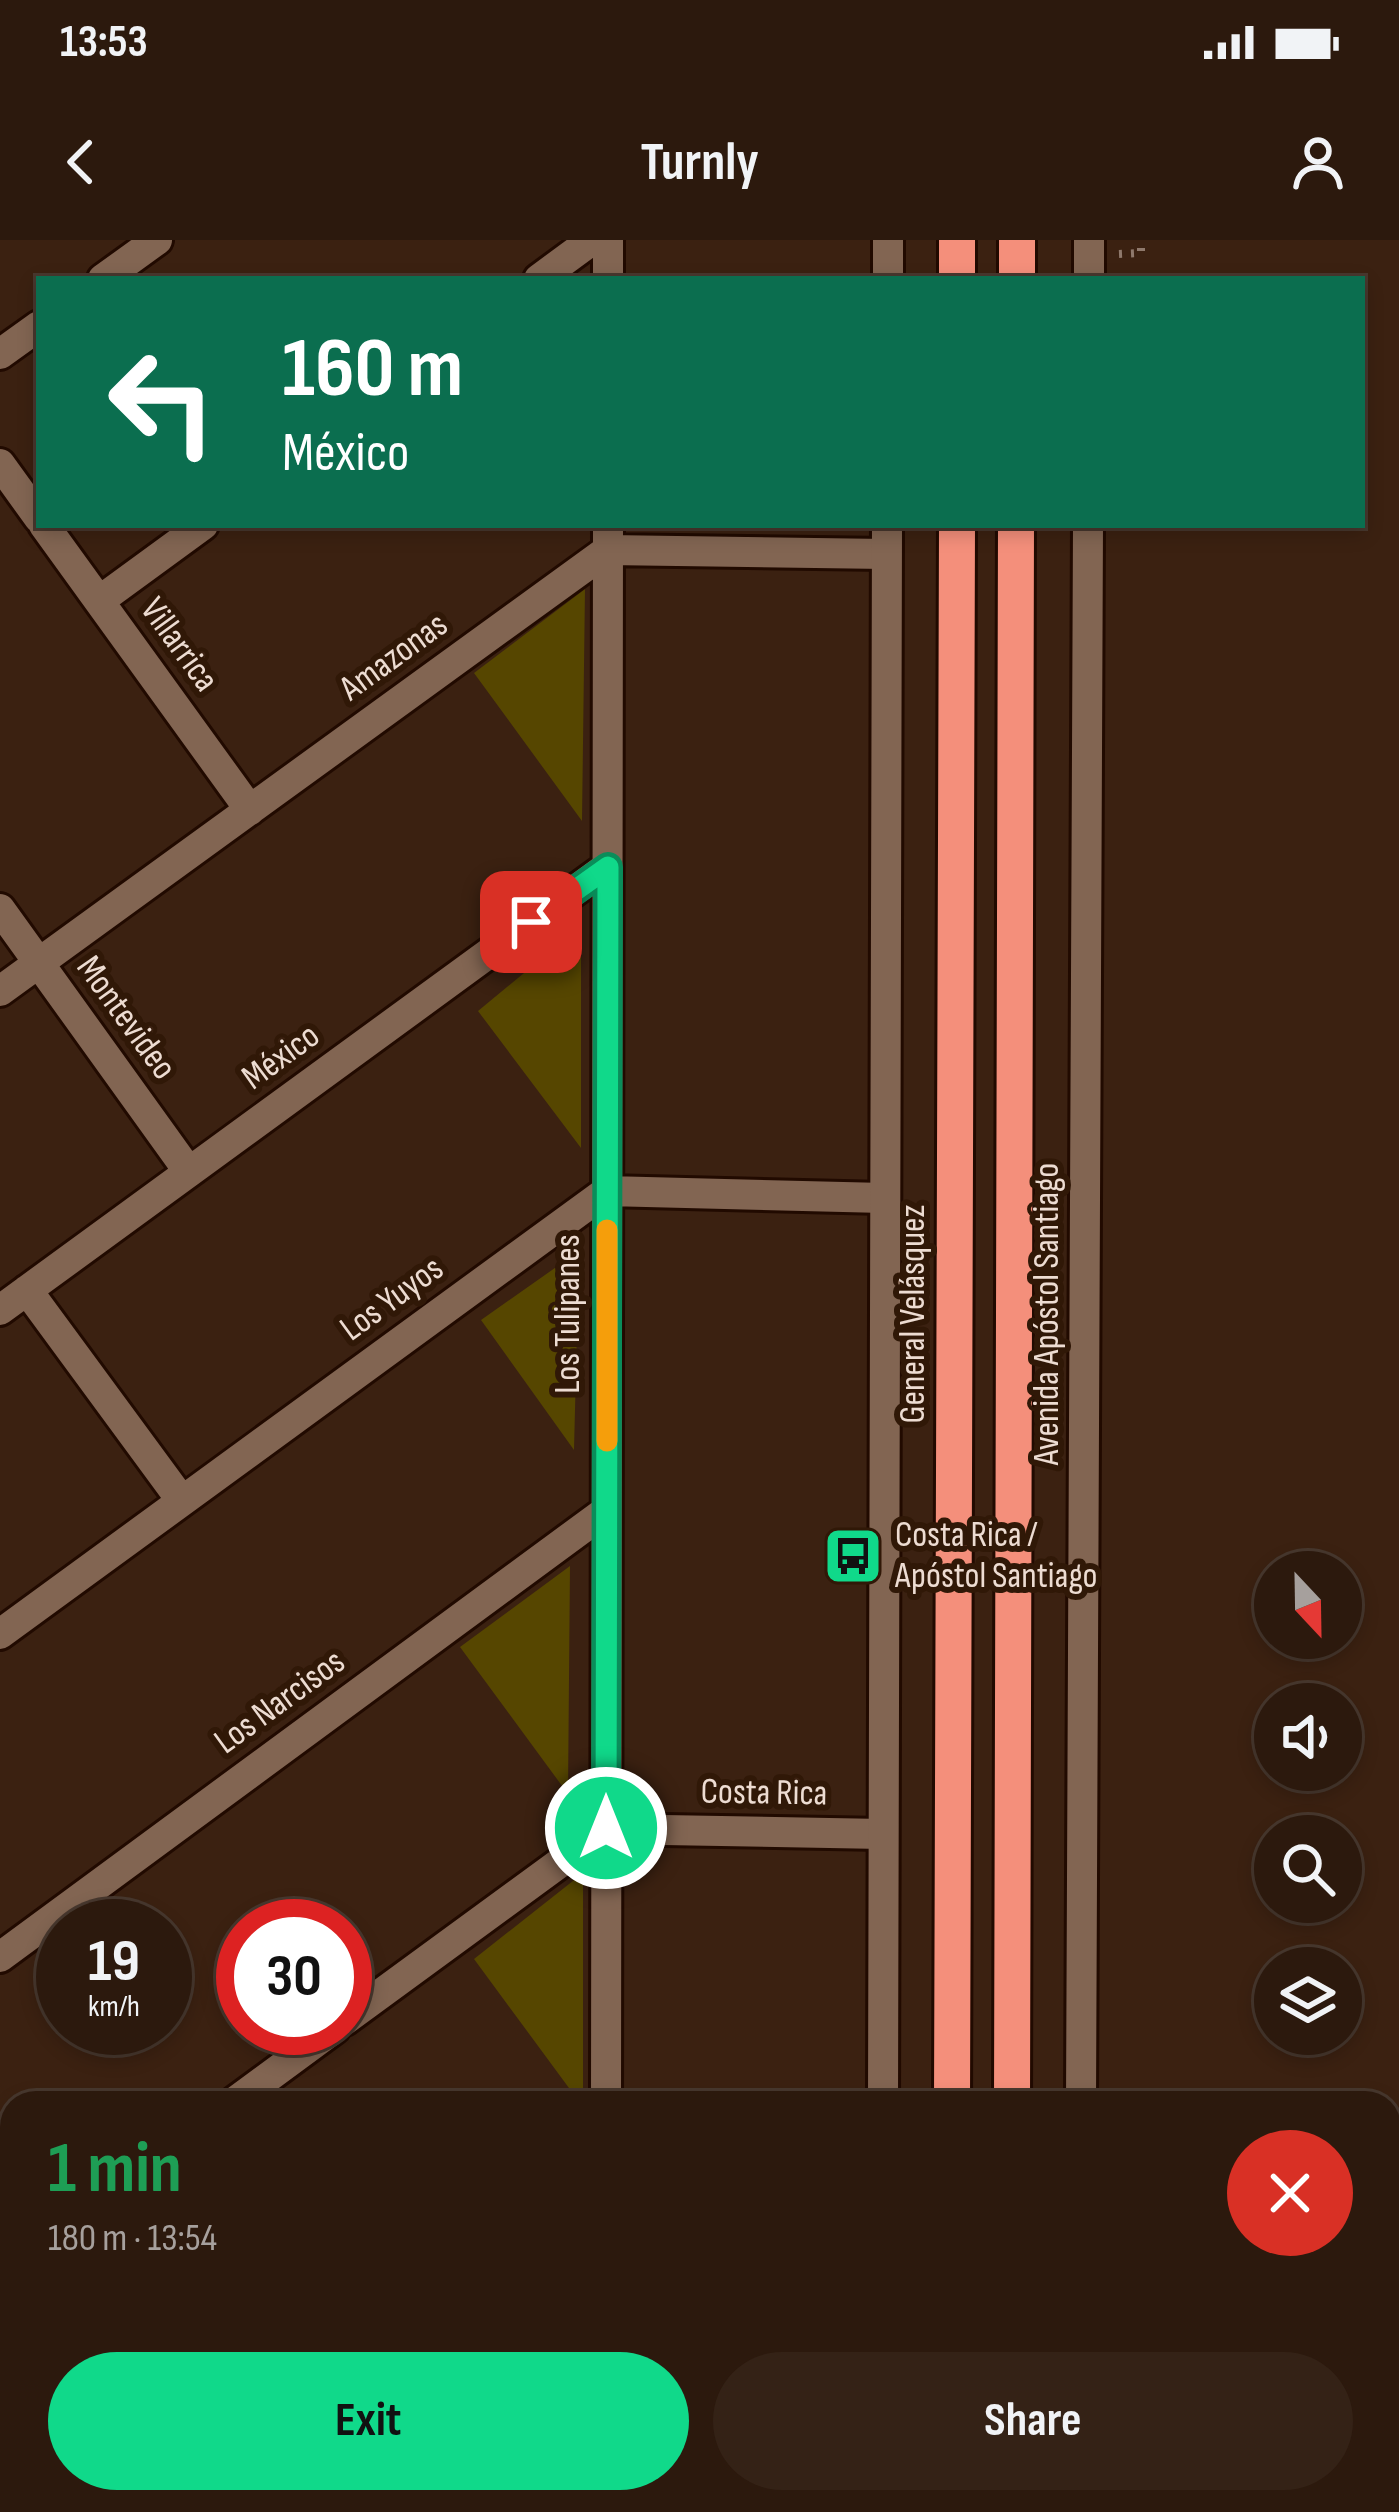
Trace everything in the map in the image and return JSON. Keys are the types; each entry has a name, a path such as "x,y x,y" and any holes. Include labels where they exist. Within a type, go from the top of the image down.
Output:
{"highway":[{"path":"957,240 957,276"},
{"path":"1017,240 1017,276"},
{"name":"General Velásquez","path":"952,2091 956,528"},
{"path":"1012,2091 1016,528"}],"street":[{"path":"107,276 157,240"},
{"path":"543,276 592,240"},
{"path":"608,240 608,276"},
{"path":"888,240 888,276"},
{"path":"1089,240 1089,276"},
{"path":"0,354 36,328"},
{"path":"0,464 36,514"},
{"name":"Villarrica","path":"46,528 250,810"},
{"path":"99,601 199,528"},
{"name":"Avenida Apóstol Santiago","path":"1081,2091 1088,528"},
{"path":"608,538 886,539 883,2091"},
{"name":"Amazonas","path":"0,992 250,810 608,538"},
{"name":"Los Tulipanes","path":"606,2091 608,538"},
{"name":"México","path":"0,1310 608,867"},
{"name":"Montevideo","path":"0,909 189,1172"},
{"path":"607,1192 884,1198"},
{"name":"Los Yuyos","path":"0,1634 607,1192"},
{"path":"27,1290 182,1501"},
{"name":"Los Narcisos","path":"0,1957 606,1511"},
{"path":"372,2000 606,1828"},
{"name":"Costa Rica","path":"606,1828 884,1834"},
{"path":"249,2091 298,2055"}],"path":[{"path":"1141,240 1141,253"}],"shaded area":[{"path":"585,589 582,821 474,673"},
{"path":"581,926 581,1148 478,1011"},
{"path":"579,1251 574,1450 481,1320"},
{"path":"570,1566 568,1794 460,1647"},
{"path":"583,1873 583,2091 571,2091 474,1959"}],"slow traffic":[{"path":"607,1230 607,1441"}],"place":[{"name":"Costa Rica / Apóstol Santiago","path":"853,1556"}],"route":[{"path":"531,922 608,867 606,1828"}]}
